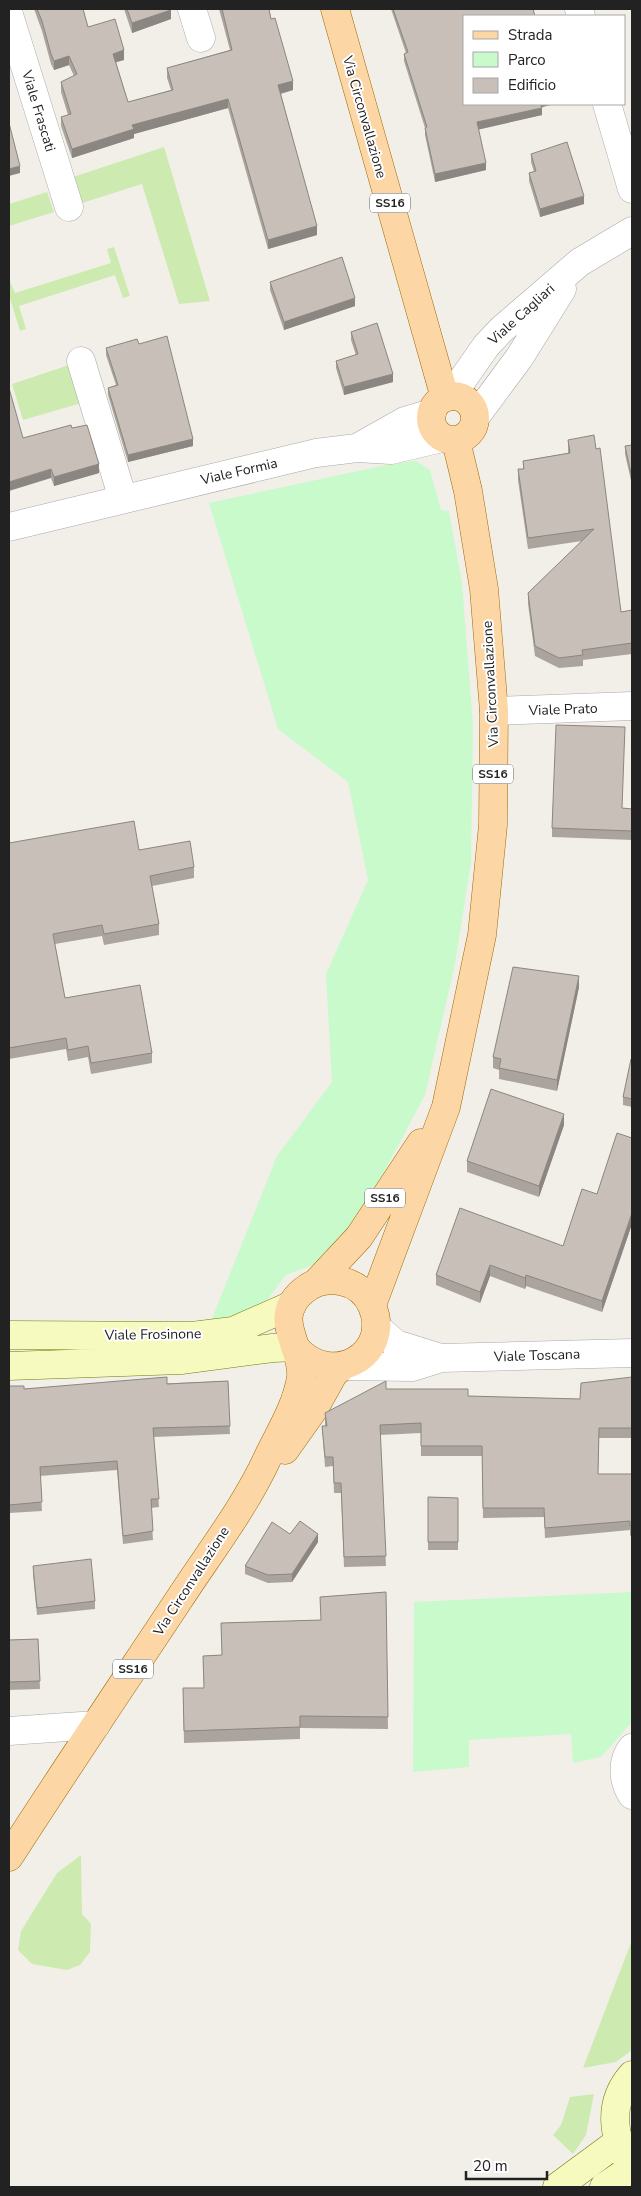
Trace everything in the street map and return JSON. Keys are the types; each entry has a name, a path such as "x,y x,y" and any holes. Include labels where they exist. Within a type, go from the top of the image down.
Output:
{"main road":[{"name":"Via Circonvallazione","path":"257,1481 291,1444 314,1409 334,1373 343,1366 353,1362 370,1348 374,1316 446,1106 482,936 493,826 494,711 484,589 468,491 445,417 335,9"},
{"path":"445,417 462,439 473,430 476,416"},
{"name":"Via Circonvallazione","path":"9,1857 257,1481 294,1402 301,1376 288,1326 292,1305 302,1291 316,1283 359,1238 446,1106"},
{"path":"316,1283 338,1280 348,1283 362,1292 374,1316"},
{"path":"295,1347 302,1356 321,1366 343,1366"}],"street":[{"path":"192,9 201,38"},
{"name":"Viale Frascati","path":"9,15 69,207"},
{"path":"607,105 632,189"},
{"name":"Viale Cagliari","path":"445,417 486,346 580,262 632,231"},
{"name":"Viale Cagliari","path":"476,416 519,358 580,262"},
{"path":"81,361 123,499"},
{"name":"Viale Formia","path":"9,527 316,453 357,448 404,420 445,417"},
{"name":"Viale Prato","path":"494,711 632,706"},
{"name":"Viale Frosinone","path":"9,1335 192,1336 233,1331 292,1305"},
{"name":"Viale Toscana","path":"374,1316 396,1344 441,1358"},
{"name":"Viale Frosinone","path":"9,1366 181,1360 295,1347"},
{"name":"Viale Toscana","path":"343,1366 413,1367 441,1358 632,1352"},
{"path":"9,1731 96,1725"},
{"path":"632,1748 625,1765 625,1779 632,1795"},
{"path":"604,2187 632,2167 618,2142 614,2122 617,2101 625,2083 632,2075"},
{"path":"557,2187 618,2142"}],"green space":[{"path":"164,147 210,301 179,304 142,184 79,204 70,178"},
{"path":"47,192 54,212 9,226 9,204"},
{"path":"114,247 130,296 123,298 115,275 19,306 26,329 20,331 9,295 9,279 15,293 111,263 107,249"},
{"path":"72,364 85,402 23,420 12,384"},
{"path":"416,461 430,470 441,510 449,511 462,583 473,725 471,862 455,964 425,1095 347,1241 326,1260 286,1275 264,1304 230,1321 211,1321 277,1156 332,1082 326,974 368,880 348,782 278,729 209,503 391,464"},
{"path":"632,1592 632,1722 601,1757 573,1763 571,1734 469,1740 469,1767 413,1772 414,1602"},
{"path":"81,1855 82,1914 91,1924 90,1952 80,1965 67,1970 32,1964 18,1950 21,1931 57,1873"},
{"path":"632,1940 632,2050 616,2062 583,2068"},
{"path":"594,2094 586,2135 573,2154 553,2135 561,2125 570,2097"}],"building":[{"path":"37,9 83,9 88,27 115,19 124,50 113,54 128,102 173,90 167,68 232,50 222,9 269,9 271,19 275,18 293,81 278,85 317,226 268,240 228,99 132,125 134,129 72,149 61,117 71,114 61,82 77,74 69,56 54,61"},
{"path":"127,9 171,9 171,10 132,23"},
{"path":"393,9 533,9 535,15 463,15 463,105 540,105 542,108 477,122 486,163 435,174 425,128 427,127 404,54 408,52"},
{"path":"9,123 20,166 9,169"},
{"path":"567,142 584,196 540,209 529,173 536,171 531,154"},
{"path":"342,257 355,298 284,322 270,282"},
{"path":"377,323 393,374 344,387 336,361 358,354 351,332"},
{"path":"167,336 193,439 128,455 108,388 118,385 106,348 137,339 139,344"},
{"path":"9,388 23,438 71,425 72,428 87,425 99,464 54,477 51,469 9,482"},
{"path":"594,435 596,449 600,448 621,612 632,610 632,643 582,650 583,655 559,658 535,646 528,593 594,529 528,538 518,469 524,469 523,461 570,453 568,440"},
{"path":"632,445 632,478 625,446"},
{"path":"556,725 625,727 622,808 632,809 632,831 552,828"},
{"path":"134,821 139,850 190,841 194,867 150,876 159,924 104,934 102,925 53,934 65,998 140,985 152,1053 91,1063 88,1046 68,1050 66,1038 9,1048 9,843"},
{"path":"513,967 579,976 557,1080 499,1068 501,1059 493,1057"},
{"path":"632,1059 632,1099 623,1097"},
{"path":"491,1089 564,1114 539,1186 467,1161"},
{"path":"617,1133 632,1138 632,1213 602,1301 526,1275 525,1278 490,1265 480,1292 436,1275 460,1208 563,1246 582,1189 597,1194"},
{"path":"167,1377 167,1384 228,1381 230,1426 153,1428 159,1499 151,1499 153,1531 123,1536 117,1461 40,1467 42,1502 9,1505 9,1386 24,1386 24,1389"},
{"path":"632,1377 632,1428 599,1428 598,1474 632,1474 632,1526 630,1526 630,1521 545,1528 544,1508 483,1508 482,1446 421,1446 421,1423 380,1425 386,1556 344,1557 341,1483 334,1483 333,1457 325,1457 322,1426 327,1426 325,1413 386,1381 386,1389 468,1389 468,1396 580,1399 581,1383"},
{"path":"428,1497 458,1498 458,1542 428,1542"},
{"path":"300,1521 318,1534 292,1574 268,1575 245,1566 272,1522 290,1534"},
{"path":"91,1559 95,1601 37,1608 33,1566"},
{"path":"386,1592 388,1717 300,1716 300,1727 184,1731 183,1688 204,1688 203,1656 222,1655 221,1623 321,1620 320,1597"},
{"path":"38,1639 40,1681 9,1682 9,1640"}]}
